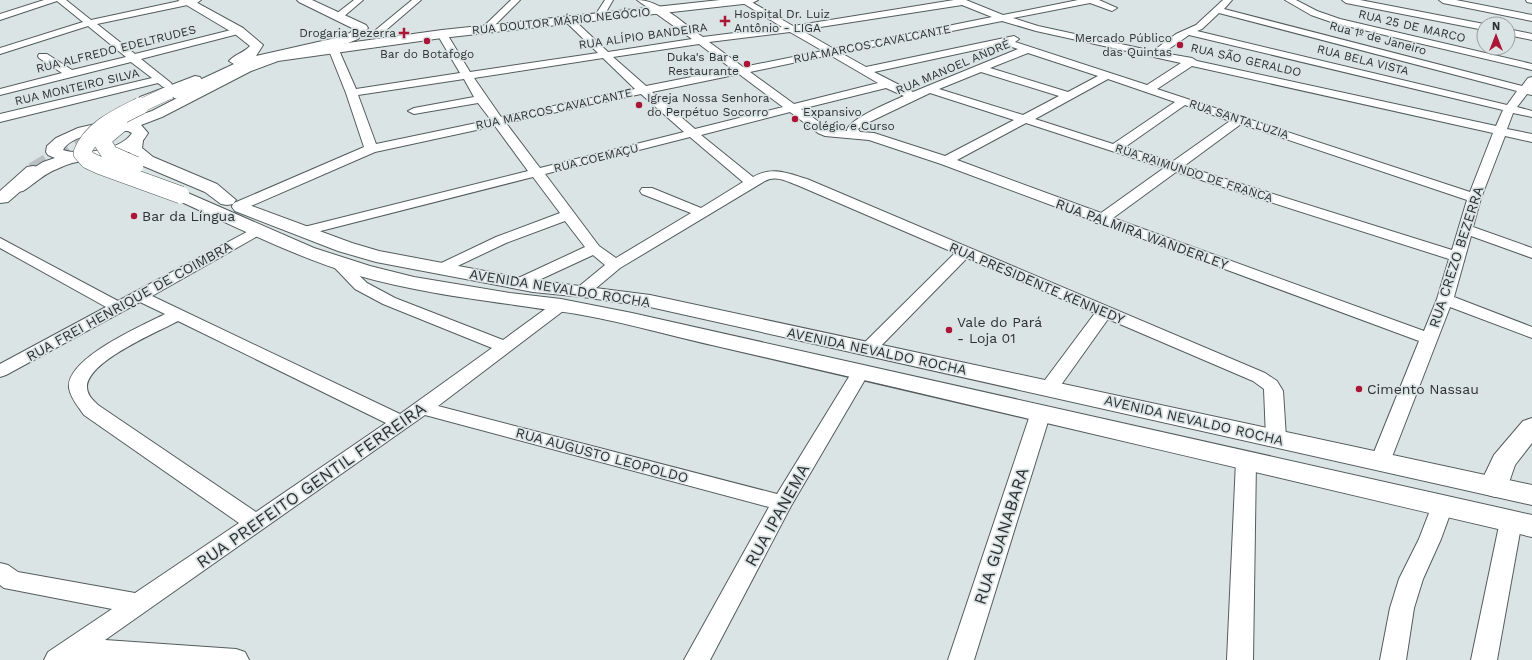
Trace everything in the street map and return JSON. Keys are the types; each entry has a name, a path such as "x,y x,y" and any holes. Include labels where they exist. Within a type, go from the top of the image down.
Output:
{"main road":[{"path":"303,0 362,28"},
{"name":"RUA DOUTOR MÁRIO NEGÓCIO","path":"1,199 49,166 75,158 116,151 138,137 169,93 261,61 333,48 442,34 746,0"},
{"path":"1,199 33,164 65,139 169,93 200,82 253,56 257,45 239,31 189,1"},
{"name":"RUA DOUTOR MÁRIO NEGÓCIO","path":"125,126 169,93 228,70 253,56 344,40 354,36 362,28 375,35 394,38 442,34"},
{"path":"169,93 101,128 89,137 82,146 82,154 88,160 101,166 184,190"},
{"path":"169,93 111,130 101,140 111,156 184,190"},
{"path":"84,131 107,126 125,126 138,130 138,137 134,149 147,161 211,188 234,209"},
{"path":"56,146 54,152 61,156 75,158 91,167 129,181 198,212 234,209"},
{"path":"1,199 33,171"},
{"name":"AVENIDA NEVALDO ROCHA","path":"184,190 234,209 305,231 345,248 440,269 520,283 650,301 1532,495"},
{"name":"AVENIDA NEVALDO ROCHA","path":"234,209 258,230 339,264 414,283 510,299 561,305 861,371 1442,506 1522,523"},
{"path":"1253,462 1309,470 1463,503 1486,503 1494,494 1497,477 1505,459 1532,427"}],"street":[{"path":"0,17 53,0"},
{"path":"60,0 131,58 169,93"},
{"path":"339,16 359,0"},
{"path":"375,35 417,0"},
{"path":"486,29 516,0"},
{"path":"599,17 609,0"},
{"name":"RUA PALMIRA WANDERLEY","path":"641,0 659,10 698,41 822,130 829,133 870,136 946,161 1101,220 1429,339"},
{"path":"746,0 791,29 863,71 914,97"},
{"path":"1091,0 1112,8"},
{"name":"RUA MARCOS CAVALCANTE","path":"234,209 371,149 740,70 1091,0"},
{"path":"1149,89 1188,60 1199,31 1217,10 1228,0"},
{"name":"RUA 25 DE MARCO","path":"1289,0 1314,13 1337,21 1532,67"},
{"path":"1346,0 1476,25"},
{"path":"1443,0 1532,18"},
{"path":"0,51 89,23 189,1"},
{"name":"RUA SÃO GERALDO","path":"960,1 1002,18 1052,31 1157,53 1532,138"},
{"name":"RUA ALÍPIO BANDEIRA","path":"352,93 698,41 791,29 960,1"},
{"name":"Rua 1º de Janeiro","path":"1217,10 1529,87"},
{"path":"569,20 692,134 751,182"},
{"name":"RUA ALFREDO EDELTRUDES","path":"0,92 239,31"},
{"path":"863,71 1052,31"},
{"name":"RUA BELA VISTA","path":"1157,53 1179,36 1187,32 1199,31 1532,114"},
{"path":"442,34 481,99 594,249 615,265"},
{"path":"1516,34 1532,37"},
{"name":"RUA SANTA LUZIA","path":"1003,41 1474,198"},
{"path":"333,48 352,93 371,149"},
{"name":"RUA MANOEL ANDRÉ","path":"854,134 852,129 859,122 929,89 1028,49"},
{"path":"43,56 69,74"},
{"path":"980,68 1069,96"},
{"path":"946,161 1108,75"},
{"name":"RUA COEMAÇU","path":"305,231 887,84"},
{"name":"RUA CREZO BEZERRA","path":"1380,462 1445,299 1474,198 1502,131 1509,109 1529,87"},
{"name":"RUA RAIMUNDO DE FRANCA","path":"929,89 1458,257"},
{"name":"RUA MONTEIRO SILVA","path":"1,118 169,93"},
{"path":"414,111 481,99"},
{"path":"1115,148 1184,101"},
{"path":"1101,220 1239,120"},
{"name":"RUA PRESIDENTE KENNEDY","path":"583,291 615,265 751,182 768,174 778,174 802,182 1265,380 1274,391 1276,438"},
{"path":"647,191 702,213"},
{"path":"440,269 501,240 568,215"},
{"path":"1466,229 1532,253"},
{"name":"RUA FREI HENRIQUE DE COIMBRA","path":"0,371 119,308 258,230"},
{"path":"0,242 119,308"},
{"path":"520,283 594,249"},
{"path":"868,349 965,252"},
{"name":"AVENIDA NEVALDO ROCHA","path":"339,264 361,286 389,301 506,347"},
{"path":"140,296 400,422"},
{"path":"1445,299 1532,333"},
{"name":"RUA PREFEITO GENTIL FERREIRA","path":"65,654 140,604 422,408 561,305"},
{"path":"1049,388 1104,312"},
{"path":"178,314 107,352 91,363 81,376 78,389 80,401 256,522"},
{"name":"RUA IPANEMA","path":"697,660 782,503 861,371"},
{"name":"RUA AUGUSTO LEOPOLDO","path":"422,408 782,503"},
{"name":"RUA GUANABARA","path":"961,660 1041,412"},
{"path":"1240,660 1253,462"},
{"path":"1393,660 1402,608 1411,579 1430,539 1442,506"},
{"path":"1484,660 1485,649 1522,523"},
{"path":"0,572 12,581 140,604"},
{"path":"65,654 236,660"}],"tunnel":[{"path":"33,171 74,146 104,133"}],"place":[{"name":"Hospital Dr. Luiz Antônio - LIGA","path":"725,21"},
{"name":"Drogaria Bezerra","path":"404,33"},
{"name":"Bar do Botafogo","path":"427,41"},
{"name":"Mercado Público das Quintas","path":"1180,45"},
{"name":"Duka's Bar e Restaurante","path":"747,64"},
{"name":"Igreja Nossa Senhora do Perpétuo Socorro","path":"639,105"},
{"name":"Expansivo Colégio e Curso","path":"795,119"},
{"name":"Bar da Língua","path":"134,216"},
{"name":"Vale do Pará - Loja 01","path":"949,330"},
{"name":"Cimento Nassau","path":"1359,389"}]}
